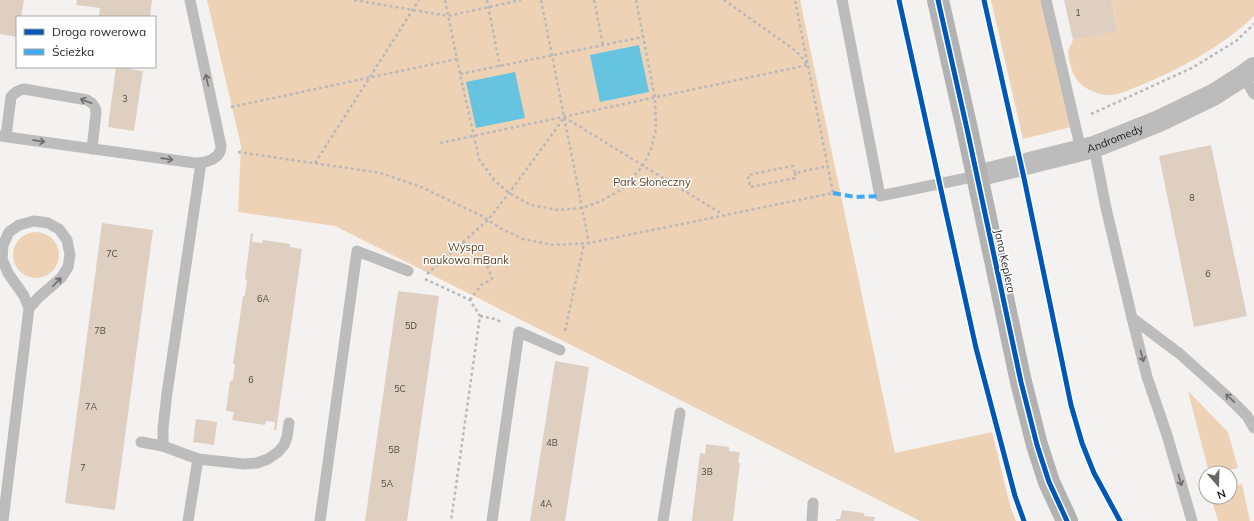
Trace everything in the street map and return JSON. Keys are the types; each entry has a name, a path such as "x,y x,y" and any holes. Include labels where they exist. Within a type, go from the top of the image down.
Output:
{"street":[{"name":"Jana Keplera","path":"938,0 1021,382 1037,445 1049,482 1067,521"},
{"name":"Andromedy","path":"977,176 1088,148 1159,121 1250,79"}],"lane":[{"path":"92,148 96,108 92,103 87,100 24,90 14,92 11,97 3,136 195,163 208,162 219,153 221,146 190,0"},
{"path":"842,0 880,196 977,176"},
{"path":"1046,0 1076,126 1088,148 1106,208 1147,377 1167,435 1192,521"},
{"path":"163,446 163,428 167,393 201,163"},
{"path":"3,521 29,308 24,296 8,273 2,259 3,245 9,232 20,225 34,221 48,223 59,229 66,240 70,255 68,267 61,278 29,308"},
{"path":"320,521 356,251 408,271"},
{"path":"1132,318 1180,354 1225,394 1247,416 1254,428"},
{"path":"492,521 519,332 560,350"},
{"path":"663,521 680,413"},
{"path":"141,442 163,446 198,459 257,464 278,452 284,445 289,423"},
{"path":"188,521 198,459"},
{"path":"812,521 813,503"}],"path":[{"path":"354,0 448,16 522,0"},
{"path":"314,163 419,0"},
{"path":"445,0 479,159 494,180 509,193 531,205 558,210 582,208 599,202 621,190 643,166 651,149 656,129 655,98 636,0"},
{"path":"486,0 500,66"},
{"path":"541,0 589,243"},
{"path":"594,0 603,45"},
{"path":"724,0 796,51 808,65"},
{"path":"236,152 380,172 421,187 523,239 553,245 584,244 722,214 833,193 795,0"},
{"path":"1076,126 1085,116 1192,68 1236,41 1254,24"},
{"path":"460,74 643,37"},
{"path":"227,108 457,59"},
{"path":"440,143 564,118 808,65"},
{"path":"564,118 722,214"},
{"path":"452,521 480,316 470,300 423,278 488,220 564,118"},
{"path":"793,166 795,173 796,178 750,187 748,175 793,166"},
{"path":"795,173 828,166"},
{"path":"461,243 469,244 476,248 487,266 492,279 481,286 470,300"},
{"path":"560,350 584,244"},
{"path":"480,316 495,319 519,332"}],"green space":[{"name":"Park Słoneczny","path":"207,0 800,0 895,453 992,432 1011,509 1016,521 920,521 335,226 238,212 241,146"},
{"path":"991,0 1041,0 1071,127 1023,139"},
{"path":"1111,0 1254,0 1254,16 1228,38 1185,65 1125,92 1114,95 1105,95 1089,90 1080,84 1074,75 1069,58 1069,48 1073,40 1118,30"},
{"path":"36,232 49,236 55,242 59,255 55,268 49,274 36,278 23,274 17,268 13,255 17,242 23,236"},
{"path":"1188,391 1228,432 1237,465 1207,465"},
{"path":"1242,484 1250,521 1218,521 1213,505 1238,505 1238,485"}],"water":[{"path":"639,45 649,92 600,102 590,55"},
{"path":"515,72 525,118 476,128 466,82"}],"building":[{"path":"0,0 24,0 21,16 16,16 16,37 0,34"},
{"path":"77,0 152,0 150,16 99,16 100,8 76,5"},
{"path":"1064,0 1111,0 1118,31 1073,40"},
{"path":"116,68 143,71 134,131 108,127"},
{"path":"1211,145 1247,316 1194,327 1159,156"},
{"path":"102,223 153,230 115,510 65,503"},
{"path":"251,233 253,233 252,242 262,243 263,240 290,244 290,247 302,249 276,431 274,430 275,422 266,421 265,425 232,420 234,412 226,411 230,381 233,380 235,364 233,364 243,296 245,296 247,280 245,279"},
{"path":"398,291 439,296 407,521 365,521"},
{"path":"555,361 589,367 565,521 530,521"},
{"path":"196,419 217,422 214,445 193,442"},
{"path":"706,444 729,447 729,451 740,452 733,521 692,521 700,453 705,454"},
{"path":"842,510 864,513 864,516 875,517 874,521 836,521 836,519 840,519"}],"marked path":[{"path":"833,193 855,197 880,196"}],"cycle path":[{"path":"899,0 976,348 1015,496 1024,521"},
{"path":"938,0 1021,382 1037,445 1049,482 1067,521"},
{"path":"984,0 1024,178 1071,405 1082,443 1094,473 1120,521"}],"park label":[{"name":"Wyspa naukowa mBank","path":"466,253"}]}
